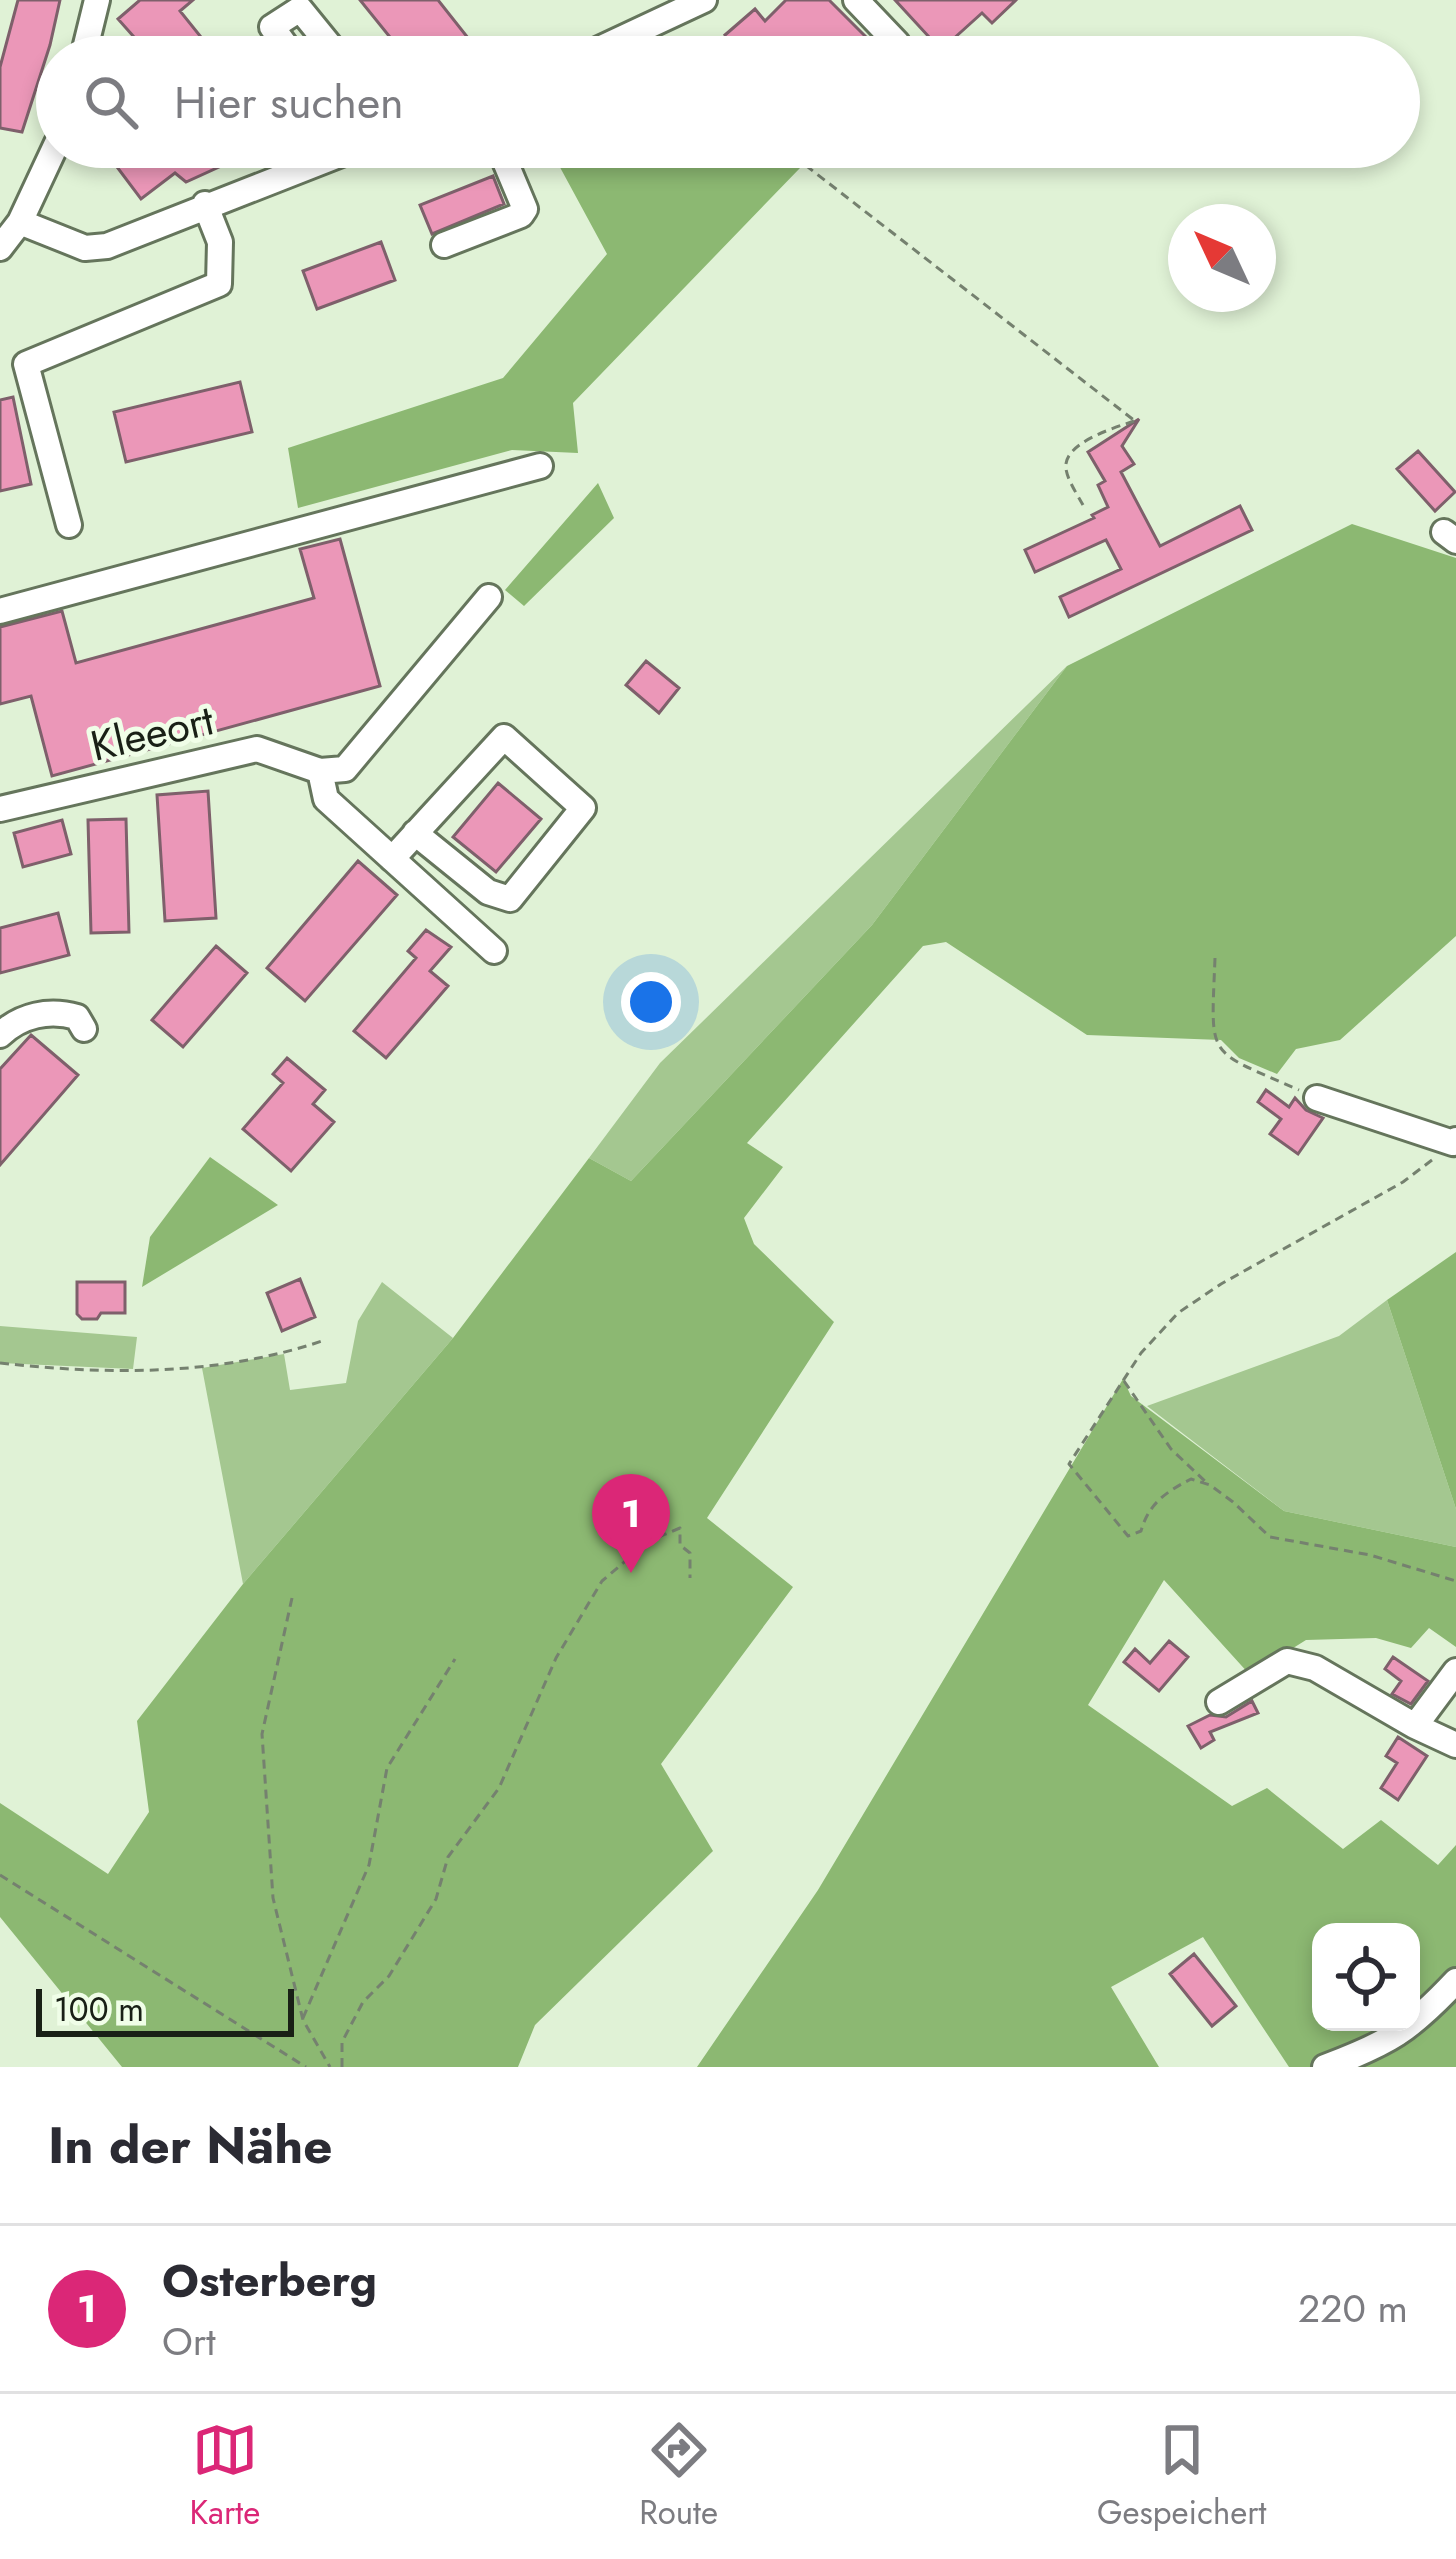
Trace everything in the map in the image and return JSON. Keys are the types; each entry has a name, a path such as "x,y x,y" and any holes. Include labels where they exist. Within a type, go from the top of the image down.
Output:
{"street":[{"path":"88,36 97,0"},
{"path":"627,36 704,0"},
{"path":"856,0 890,36"},
{"path":"278,36 272,27 300,9 322,36"},
{"path":"0,248 20,222 45,168"},
{"path":"20,222 85,248 107,246 302,168"},
{"path":"444,245 521,215 525,209 508,168"},
{"path":"69,525 26,364 219,284 220,242 205,205"},
{"path":"0,610 540,466"},
{"path":"489,597 345,769 320,771 326,799 494,951"},
{"path":"392,859 415,833 504,737 583,808 510,898 488,892 415,833"},
{"name":"Kleeort","path":"0,809 257,749 320,771"},
{"path":"0,1035 13,1023 55,1011 77,1017 84,1029"},
{"path":"1317,1098 1455,1141"},
{"path":"1220,1702 1287,1661 1315,1668 1456,1745"},
{"path":"1415,1726 1456,1671"},
{"path":"1325,2067 1377,2047 1417,2023 1456,1982"}],"path":[{"path":"809,168 1136,421 1086,442 1067,457 1065,466 1083,505"},
{"path":"1215,958 1213,1030 1220,1051 1234,1063 1317,1098"},
{"path":"1210,1485 1191,1479 1164,1492 1146,1514 1141,1531 1128,1536 1069,1464 1141,1353 1178,1313 1403,1182 1455,1141"},
{"path":"0,1363 108,1369 222,1367 322,1341"},
{"path":"1123,1379 1171,1449 1270,1538 1370,1555 1456,1580"},
{"path":"342,2067 342,2042 363,2002 389,1976 436,1899 448,1857 499,1788 556,1658 602,1581 649,1541 680,1528 680,1546 690,1552 690,1578"},
{"path":"292,1598 262,1734 273,1898 303,2020 330,2067"},
{"path":"303,2020 369,1865 387,1768 455,1659"},
{"path":"0,1875 306,2067"}],"green space":[{"path":"560,168 800,168 573,403 578,453 512,450 298,508 288,448 503,378 607,254"},
{"path":"598,483 614,518 524,606 505,590"},
{"path":"1352,524 1456,558 1456,936 1340,1040 1296,1049 1277,1074 1239,1058 1221,1040 1087,1035 946,942 923,946 747,1143 783,1167 744,1218 754,1244 834,1322 707,1518 793,1587 661,1764 713,1851 535,2025 518,2067 122,2067 0,1917 0,1803 108,1874 149,1812 137,1721 243,1584 453,1338 589,1158 631,1181 872,925 1067,666"},
{"path":"1067,666 872,925 631,1181 589,1158 660,1063"},
{"path":"210,1157 278,1205 142,1287 150,1237"},
{"path":"1456,1252 1456,1509 1387,1300"},
{"path":"382,1282 453,1338 243,1584 202,1368 284,1354 290,1390 346,1383 358,1321"},
{"path":"1387,1300 1456,1509 1456,1547 1284,1511 1147,1406 1339,1336"},
{"path":"0,1326 137,1337 133,1369 0,1363"},
{"path":"1123,1379 1131,1396 1284,1511 1456,1547 1456,1647 1429,1628 1411,1648 1376,1638 1306,1640 1250,1675 1164,1580 1088,1705 1232,1806 1267,1788 1343,1849 1381,1820 1438,1865 1456,1845 1456,2067 1289,2067 1203,1937 1111,1987 1159,2067 697,2067 818,1890"}],"building":[{"path":"18,0 60,0 52,36 36,36 36,88 22,132 0,128 0,67"},
{"path":"140,0 193,0 180,11 200,36 133,36 118,19"},
{"path":"360,0 438,0 466,36 389,36"},
{"path":"786,0 829,0 865,36 725,35 755,9 765,21"},
{"path":"895,0 1016,0 992,23 982,13 957,36 928,36"},
{"path":"118,168 217,168 186,182 175,173 141,199"},
{"path":"493,176 504,204 432,234 420,205"},
{"path":"381,242 395,280 317,309 303,271"},
{"path":"240,382 252,432 126,462 114,412"},
{"path":"13,397 31,484 0,491 0,400"},
{"path":"1139,419 1122,446 1134,464 1121,472 1160,546 1240,506 1252,530 1069,617 1060,597 1121,569 1106,540 1035,572 1025,550 1108,507 1098,485 1105,481 1088,452"},
{"path":"1418,451 1455,492 1435,511 1397,469"},
{"path":"340,539 380,686 52,776 31,696 0,704 0,627 62,611 76,663 314,598 300,549"},
{"path":"646,661 679,688 659,713 626,685"},
{"path":"498,783 541,819 496,872 453,837"},
{"path":"208,791 216,918 165,921 157,795"},
{"path":"126,819 129,932 91,933 88,820"},
{"path":"62,820 71,854 23,867 14,833"},
{"path":"358,861 397,895 305,1001 267,968"},
{"path":"58,913 69,955 0,973 0,928"},
{"path":"426,930 451,947 430,971 448,986 386,1058 354,1031 416,958 408,951"},
{"path":"216,946 247,973 183,1047 152,1020"},
{"path":"31,1035 78,1075 0,1165 0,1069"},
{"path":"287,1058 325,1090 313,1104 334,1122 291,1171 243,1129 283,1083 273,1074"},
{"path":"1266,1090 1289,1107 1295,1098 1323,1118 1298,1154 1270,1134 1281,1119 1258,1102"},
{"path":"300,1279 315,1317 282,1331 267,1293"},
{"path":"77,1282 125,1282 125,1313 82,1319 77,1314"},
{"path":"1169,1641 1188,1657 1159,1691 1124,1662 1135,1649 1150,1663"},
{"path":"1393,1657 1428,1681 1411,1704 1392,1694 1401,1681 1385,1669"},
{"path":"1252,1701 1258,1713 1210,1732 1214,1740 1201,1748 1188,1726 1210,1715 1226,1717"},
{"path":"1398,1737 1427,1756 1398,1800 1381,1788 1397,1763 1386,1756"},
{"path":"1194,1954 1236,2006 1212,2026 1170,1974"}],"place":[{"name":"Osterberg","path":"631,1573"}]}
